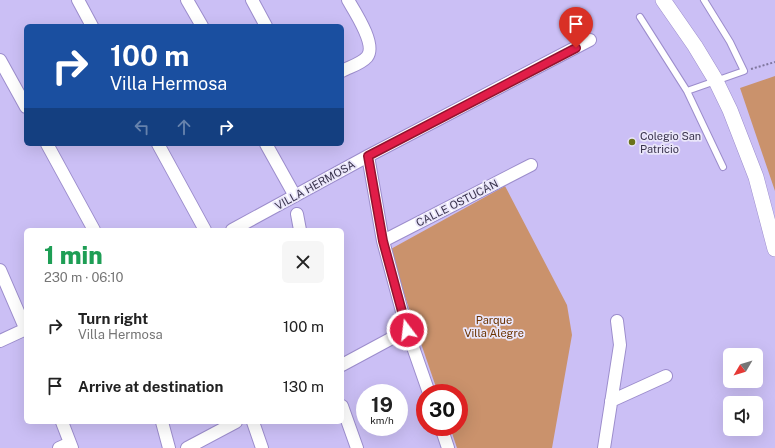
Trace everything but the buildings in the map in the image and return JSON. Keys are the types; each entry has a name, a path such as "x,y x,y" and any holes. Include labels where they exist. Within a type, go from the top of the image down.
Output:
{"street":[{"path":"78,0 91,24"},
{"path":"188,0 201,24"},
{"path":"252,0 265,24"},
{"path":"344,70 364,60 369,54 369,41 348,0"},
{"path":"663,0 695,46 717,82 730,110 756,177 775,249"},
{"name":"VILLA HERMOSA","path":"236,228 368,156 590,40"},
{"path":"0,60 24,103"},
{"path":"48,146 93,228"},
{"path":"159,146 204,228"},
{"path":"267,146 295,196"},
{"path":"368,156 383,241 407,330 426,384"},
{"name":"CALLE OSTUCÁN","path":"383,241 531,166"},
{"path":"297,214 300,228"},
{"path":"0,270 24,324"},
{"path":"604,448 620,345 617,321"},
{"path":"0,341 24,330"},
{"path":"344,364 407,330"},
{"path":"611,401 666,376"},
{"path":"344,412 357,448"},
{"path":"59,448 71,445 63,424"},
{"path":"163,424 169,448"},
{"path":"187,448 232,424"},
{"path":"255,424 262,448"},
{"path":"444,436 448,448"}],"lane":[{"path":"687,91 717,82 744,71 730,42 704,0"},
{"path":"640,17 687,91 723,167"}],"path":[{"path":"744,71 775,62"}],"green space":[{"path":"775,76 775,191 740,88"},
{"name":"Parque Villa Alegre","path":"505,186 567,305 572,335 552,448 457,448 453,436 468,436 468,384 435,384 389,250"}],"place":[{"name":"Colegio San Patricio","path":"632,142"}],"route":[{"path":"407,330 383,241 368,156 576,48"}]}
